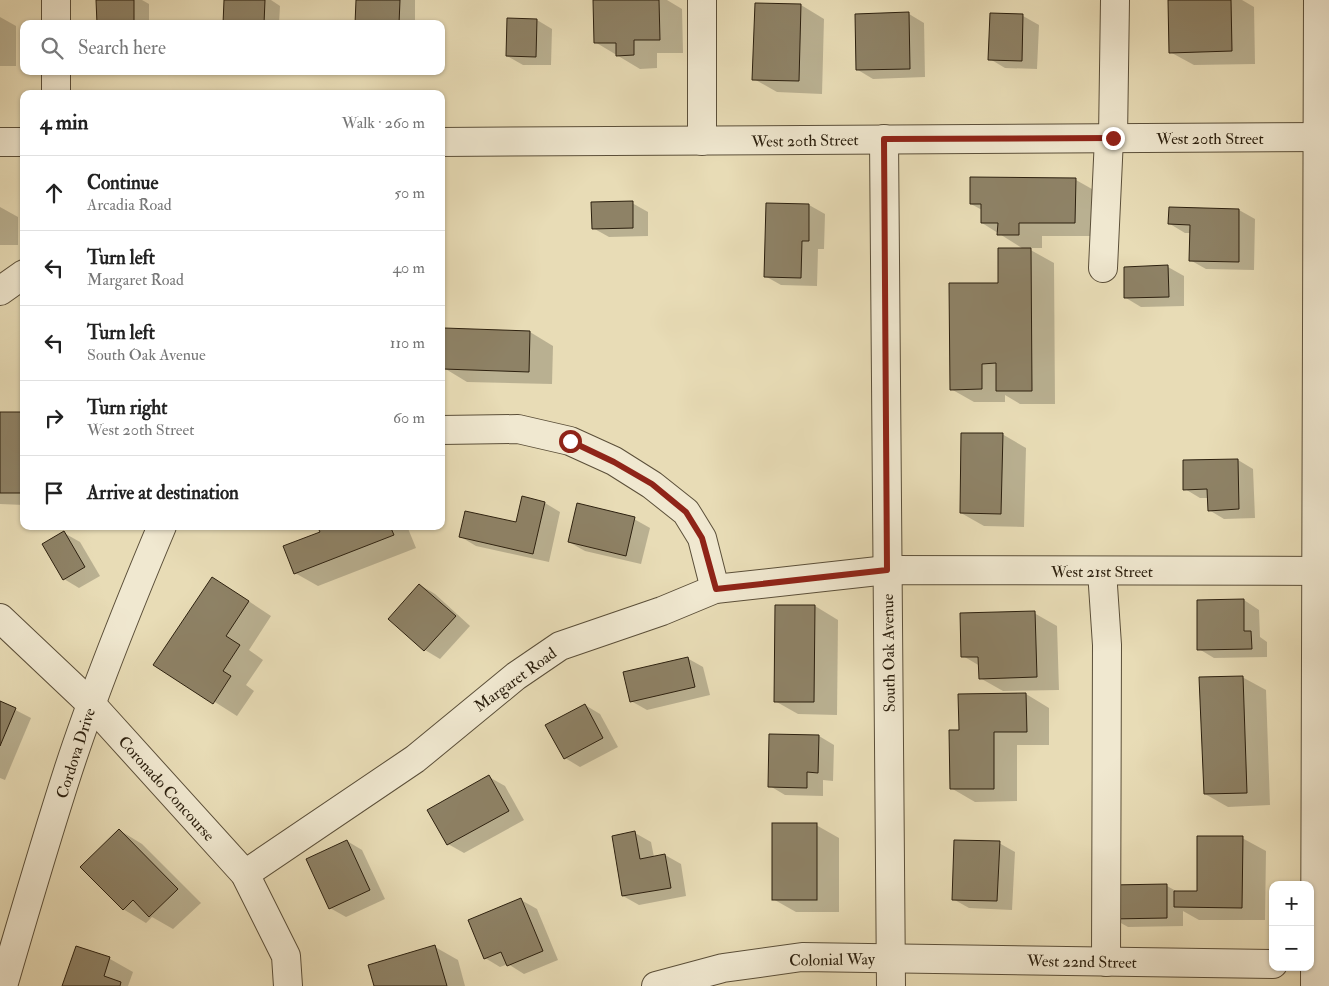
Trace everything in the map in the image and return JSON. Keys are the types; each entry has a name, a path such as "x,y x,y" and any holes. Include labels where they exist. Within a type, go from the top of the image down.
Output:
{"street":[{"path":"56,0 56,20"},
{"path":"702,0 702,141"},
{"path":"1103,268 1111,138 1115,0"},
{"path":"1317,970 1323,571 1324,137 1318,0"},
{"path":"56,75 56,90"},
{"name":"West 20th Street","path":"445,142 1324,137"},
{"name":"South Oak Avenue","path":"884,139 892,986"},
{"path":"0,142 20,142"},
{"path":"0,291 20,277"},
{"path":"445,430 518,429 570,441 614,462 652,484 686,512 702,538 716,589"},
{"name":"Cordova Drive","path":"3,986 68,771 91,704 160,530"},
{"name":"West 21st Street","path":"887,570 1323,571"},
{"name":"Margaret Road","path":"245,874 415,759 516,676 560,646 662,611 716,589 887,570"},
{"path":"1102,571 1107,645 1106,962"},
{"name":"Coronado Concourse","path":"0,618 91,704 245,874 286,956 288,986"},
{"name":"Colonial Way","path":"656,986 723,968 802,957 891,959"},
{"name":"West 22nd Street","path":"891,959 1269,964"}],"building":[{"path":"96,0 134,0 134,20 97,20"},
{"path":"224,0 265,0 264,20 223,20"},
{"path":"356,0 400,0 399,20 355,20"},
{"path":"593,0 659,0 660,40 634,40 634,55 616,56 616,43 594,43"},
{"path":"1168,0 1231,0 1232,51 1169,53"},
{"path":"755,3 801,4 799,81 752,80"},
{"path":"909,12 910,69 856,70 855,14"},
{"path":"990,13 1023,14 1022,61 988,60"},
{"path":"507,18 537,19 536,57 506,56"},
{"path":"970,177 1076,178 1075,223 1019,223 1019,235 997,235 998,223 981,223 981,204 970,204"},
{"path":"633,201 633,228 592,229 591,202"},
{"path":"766,203 809,204 809,241 802,241 801,278 764,277"},
{"path":"1169,207 1239,209 1239,262 1189,261 1190,225 1168,224"},
{"path":"998,248 1031,248 1032,391 996,391 996,363 982,364 982,389 950,390 949,283 998,283"},
{"path":"1168,265 1169,297 1124,298 1124,267"},
{"path":"445,328 530,331 529,372 445,369"},
{"path":"0,412 20,412 20,493 0,493"},
{"path":"961,433 1003,433 1001,514 960,513"},
{"path":"1238,459 1239,509 1208,511 1207,489 1183,490 1183,460"},
{"path":"522,496 545,502 533,554 459,537 465,511 516,522"},
{"path":"577,503 635,517 626,556 568,542"},
{"path":"319,530 392,530 394,535 294,574 283,546 320,532"},
{"path":"64,531 85,567 63,580 42,544"},
{"path":"212,577 249,601 226,636 240,645 223,671 231,676 213,704 153,665"},
{"path":"419,584 456,616 424,651 388,619"},
{"path":"1244,599 1244,631 1251,631 1252,649 1197,650 1197,600"},
{"path":"775,605 815,605 814,702 774,702"},
{"path":"1035,611 1037,677 979,679 978,657 961,657 960,613"},
{"path":"688,657 695,687 630,702 623,672"},
{"path":"1243,676 1247,793 1204,794 1199,677"},
{"path":"1026,693 1027,732 994,732 994,789 950,789 949,730 959,730 958,694"},
{"path":"0,701 16,708 0,746"},
{"path":"585,704 603,738 564,759 545,725"},
{"path":"769,734 819,735 818,773 807,772 807,788 768,787"},
{"path":"489,775 509,811 447,845 427,810"},
{"path":"772,823 817,823 817,900 772,900"},
{"path":"119,829 178,889 149,917 133,900 123,910 80,867"},
{"path":"635,831 640,859 665,854 671,888 622,896 612,836"},
{"path":"1197,836 1243,836 1242,908 1174,907 1174,891 1197,891"},
{"path":"347,840 370,890 329,909 306,859"},
{"path":"954,840 1000,841 997,901 952,900"},
{"path":"1167,884 1167,918 1111,919 1111,885"},
{"path":"521,898 543,951 507,966 501,952 484,959 468,920"},
{"path":"435,945 447,986 374,986 368,965"},
{"path":"76,946 110,957 104,976 121,982 120,986 62,986"}],"route":[{"path":"570,441 614,462 652,484 686,512 702,538 716,589 887,570 884,139 1113,138"}]}
